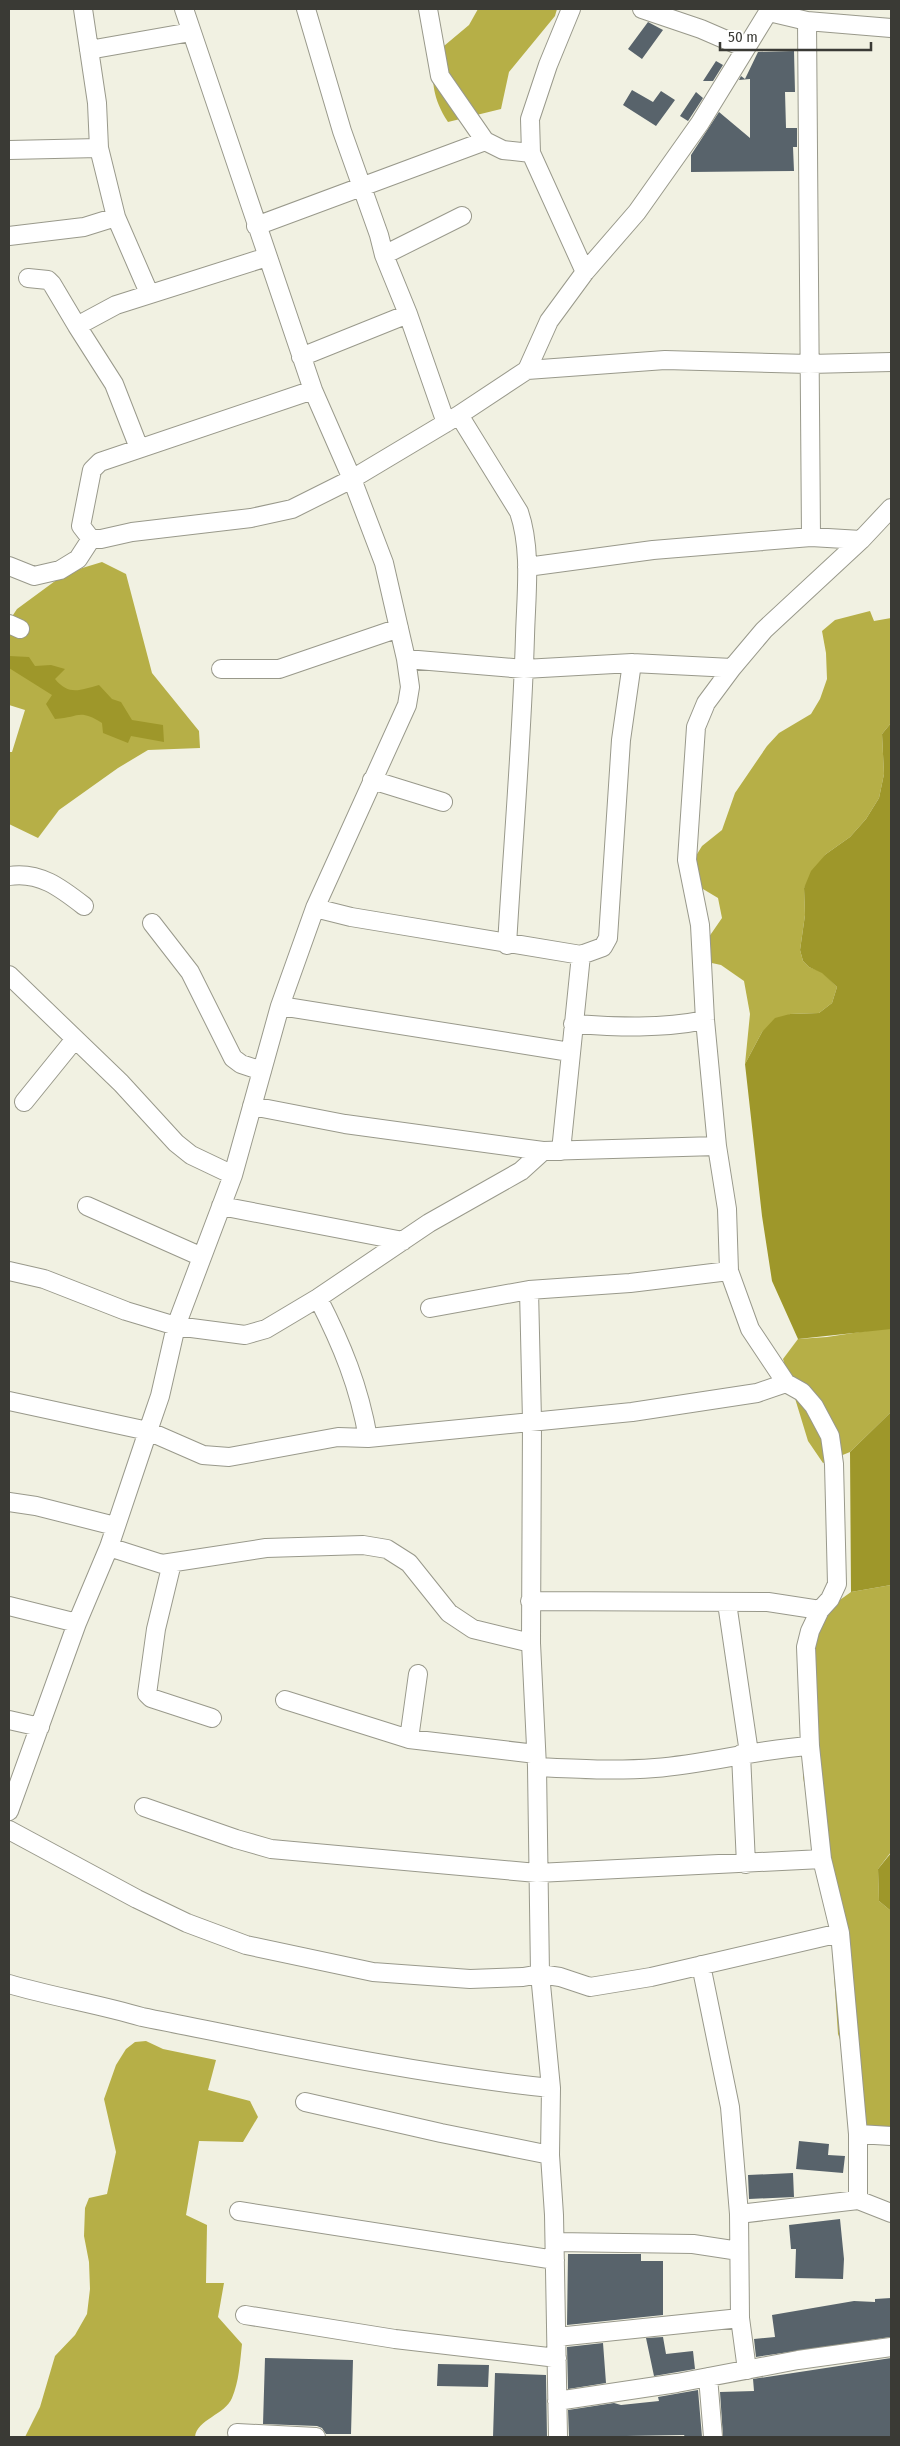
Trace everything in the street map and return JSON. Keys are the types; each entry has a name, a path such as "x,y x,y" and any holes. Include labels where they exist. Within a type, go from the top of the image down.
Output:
{"street":[{"path":"83,9 97,103 99,148 116,217 149,294"},
{"path":"9,1811 77,1623 108,1547 160,1396 176,1326 233,1175 280,1006 315,908 407,705 410,687 406,659 384,563 301,357 184,9"},
{"path":"306,9 384,255 452,419 519,512 523,524 527,567 524,669 507,945"},
{"path":"428,9 440,76 485,141 503,150 531,153"},
{"path":"571,9 548,65 530,119 531,153 585,272"},
{"path":"642,9 701,29 745,48"},
{"path":"527,370 549,321 585,272 637,212 700,123 770,10 807,21 891,28"},
{"path":"807,21 811,536"},
{"path":"89,50 191,32"},
{"path":"256,226 485,141"},
{"path":"9,150 99,148"},
{"path":"384,255 462,216"},
{"path":"9,236 84,227 116,217"},
{"path":"77,326 116,305 267,257"},
{"path":"28,278 48,280 52,284 114,384 140,448"},
{"path":"301,357 408,314"},
{"path":"313,390 100,462 92,470 81,526 91,538 101,539 132,532 251,518 292,509 352,480 452,419 527,370 665,360 809,364 891,362"},
{"path":"858,2200 858,2134 840,1933 822,1859 810,1746 806,1647 810,1631 820,1610 830,1599 837,1584 834,1464 830,1436 814,1406 802,1392 786,1383 750,1329 728,1272 727,1209 717,1146 705,1020 700,925 687,860 691,777 696,727 706,703 764,630 861,540 891,508"},
{"path":"527,567 653,550 811,536 861,540"},
{"path":"9,566 34,576 60,570 78,559 91,538"},
{"path":"221,669 279,669 399,628"},
{"path":"406,659 524,669 632,663 732,668"},
{"path":"315,908 351,918 507,945 581,955 603,947 608,938 621,740 632,663"},
{"path":"372,780 443,802"},
{"path":"9,876 34,877 56,885 84,906"},
{"path":"152,923 190,972 233,1058 241,1064 262,1070"},
{"path":"561,1151 581,955"},
{"path":"9,976 120,1083 176,1143 191,1155 233,1175"},
{"path":"280,1006 570,1052"},
{"path":"573,1024 639,1028 676,1026 705,1020"},
{"path":"24,1102 75,1039"},
{"path":"252,1106 345,1124 543,1152 717,1146"},
{"path":"9,1271 44,1279 126,1311 176,1326 245,1335 266,1329 318,1298 429,1223 521,1171 543,1152"},
{"path":"87,1206 202,1258"},
{"path":"221,1206 403,1241"},
{"path":"430,1308 528,1290 630,1283 728,1272"},
{"path":"528,1290 532,1421 530,1601 536,1761 537,1873 540,1974 551,2088 550,2155 555,2251 558,2437"},
{"path":"318,1298 349,1364 363,1408 368,1438"},
{"path":"9,1401 148,1431 203,1455 229,1457 338,1437 368,1438 632,1412 757,1393 786,1383"},
{"path":"9,1502 36,1506 114,1526"},
{"path":"108,1547 162,1564 266,1548 363,1545 387,1549 409,1563 449,1613 473,1629 531,1643"},
{"path":"172,1563 156,1629 147,1694 151,1698 212,1718"},
{"path":"530,1601 768,1602 820,1610"},
{"path":"727,1603 745,1753 746,1864"},
{"path":"9,1606 77,1623"},
{"path":"409,1739 418,1674"},
{"path":"286,1700 409,1739 600,1770 656,1768 703,1762 745,1753 810,1746"},
{"path":"9,1720 40,1728"},
{"path":"144,1807 271,1849 537,1873 822,1859"},
{"path":"9,1830 137,1900 187,1923 246,1945 372,1972 470,1979 523,1978 540,1974 560,1977 590,1988 651,1978 840,1933"},
{"path":"701,1965 730,2107 739,2214 740,2318 747,2370"},
{"path":"9,1984 142,2017 390,2065 476,2080 551,2088"},
{"path":"305,2102 441,2133 550,2155"},
{"path":"858,2134 891,2136"},
{"path":"739,2214 858,2200 891,2214"},
{"path":"239,2210 555,2251 693,2244 739,2250"},
{"path":"245,2315 395,2339 557,2358"},
{"path":"557,2337 740,2318"},
{"path":"558,2401 708,2377 798,2360 891,2347"},
{"path":"708,2377 713,2437"},
{"path":"237,2433 316,2437"}],"shaded area":[{"path":"478,9 557,9 555,16 509,72 501,109 448,122 434,90 432,56 469,25"},
{"path":"102,562 126,574 152,673 199,731 200,748 148,750 118,768 59,810 38,838 9,824 9,752 12,752 25,710 9,705 9,621 17,609 66,573"},
{"path":"870,611 874,621 891,618 891,723 882,734 884,774 879,798 866,819 850,837 826,854 804,888 805,915 800,950 803,961 809,967 822,972 837,987 832,1003 819,1013 790,1014 762,1032 745,1064 750,1014 744,981 721,965 698,960 702,947 722,918 718,898 683,877 702,846 722,830 735,793 767,746 779,733 811,714 820,699 827,679 826,653 822,631 835,620"},
{"path":"9,656 29,657 35,666 51,665 65,669 55,679 70,690 80,690 99,685 112,699 121,702 132,720 163,725 164,742 131,736 128,743 103,733 102,723 88,716 78,715 55,719 46,704 52,695 9,668"},
{"path":"891,723 891,1329 798,1339 772,1281 762,1216 745,1064 762,1032 775,1018 790,1014 819,1013 832,1003 837,987 822,973 809,967 803,961 800,950 805,915 804,888 811,871 826,854 850,837 866,819 879,798 884,774 882,734"},
{"path":"886,1328 891,1329 891,1412 850,1452 823,1463 808,1441 783,1359 798,1339 827,1337"},
{"path":"891,1412 891,1585 851,1592 850,1452"},
{"path":"891,1585 891,1852 878,1869 879,1901 891,1911 891,2134 850,2127 859,2094 838,2034 830,1916 803,1777 804,1753 798,1688 800,1636 823,1612 851,1592"},
{"path":"891,1853 891,1911 879,1901 878,1869"},
{"path":"146,2041 163,2049 216,2060 208,2090 250,2101 258,2117 243,2142 199,2141 186,2215 207,2225 206,2283 224,2283 218,2317 242,2344 239,2372 234,2392 224,2409 206,2421 197,2431 195,2437 25,2437 40,2407 55,2356 75,2335 87,2314 90,2289 89,2262 84,2236 85,2208 89,2198 107,2194 116,2152 104,2099 116,2065 126,2049 135,2042"}],"building":[{"path":"648,22 663,30 642,59 628,49"},
{"path":"794,51 795,92 785,92 786,128 797,128 797,147 793,147 794,171 691,172 691,155 719,112 750,138 750,79 739,80 741,76 745,79 758,52"},
{"path":"716,61 723,65 713,81 703,81"},
{"path":"632,90 653,102 661,91 675,100 656,126 623,105"},
{"path":"696,92 703,98 688,121 680,116"},
{"path":"799,2141 829,2144 828,2155 845,2156 843,2173 796,2169"},
{"path":"793,2173 794,2197 749,2199 748,2175"},
{"path":"840,2219 844,2259 843,2279 795,2278 796,2249 791,2249 789,2225"},
{"path":"568,2254 641,2254 641,2261 663,2261 663,2315 567,2325"},
{"path":"891,2298 891,2337 756,2357 754,2339 775,2337 772,2315 854,2301 875,2302 875,2299"},
{"path":"663,2337 666,2354 693,2351 695,2369 654,2376 646,2338"},
{"path":"603,2343 606,2383 568,2389 567,2347"},
{"path":"265,2358 353,2360 351,2434 326,2434 322,2428 317,2426 263,2424"},
{"path":"891,2358 891,2437 723,2437 720,2392 754,2391 753,2379"},
{"path":"438,2364 489,2365 488,2387 437,2386"},
{"path":"495,2373 546,2375 547,2437 493,2437"},
{"path":"698,2390 702,2437 685,2437 684,2435 569,2437 568,2410 614,2403 621,2405 659,2401 658,2397"}]}
